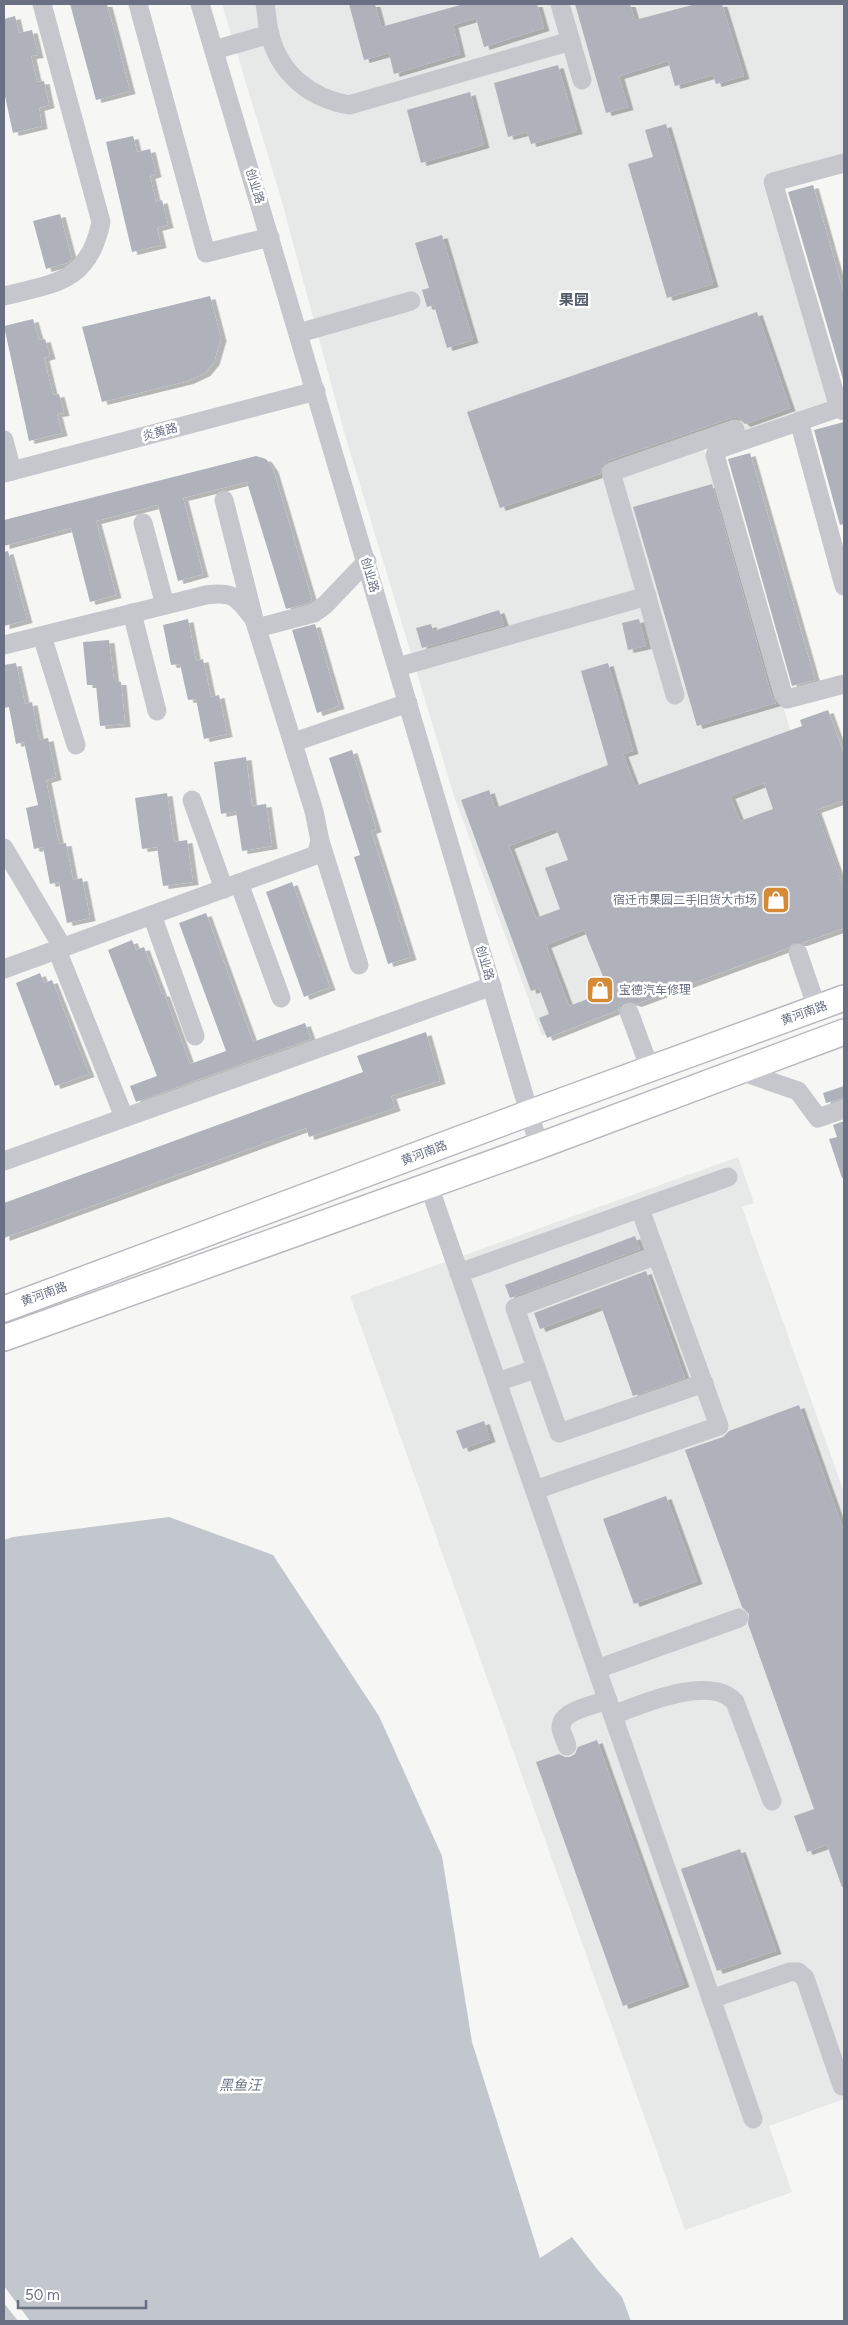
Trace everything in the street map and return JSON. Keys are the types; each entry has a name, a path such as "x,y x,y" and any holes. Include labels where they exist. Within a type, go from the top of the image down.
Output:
{"main road":[{"name":"黄河南路","path":"4,1309 529,1113 844,998"},
{"path":"4,1338 539,1146 844,1032"}],"street":[{"path":"4,296 63,281 70,276 83,265 97,243 101,222 42,4"},
{"path":"138,4 206,253 270,237"},
{"name":"创业路","path":"200,4 539,1146"},
{"path":"265,4 270,34 288,74 299,84 330,102 349,105 571,41"},
{"path":"560,4 582,80"},
{"path":"214,50 270,34"},
{"path":"675,695 611,472 799,414 842,408 773,182 844,163"},
{"path":"299,333 411,302"},
{"name":"炎黄路","path":"8,472 316,391"},
{"path":"799,414 844,586"},
{"path":"799,414 719,449 715,455 783,694 788,699 844,684"},
{"path":"4,440 8,472"},
{"path":"224,500 256,623 294,742 314,811 320,841 359,965"},
{"path":"143,523 164,605"},
{"path":"256,623 314,613 325,605 366,562"},
{"path":"4,645 164,605 225,592 241,602 256,623"},
{"path":"398,667 647,596"},
{"path":"132,614 158,712"},
{"path":"42,636 76,745"},
{"path":"294,742 408,704"},
{"path":"192,800 280,998"},
{"path":"4,969 316,855 320,841"},
{"path":"4,848 60,949 124,1117"},
{"path":"152,915 195,1036"},
{"path":"798,953 817,1008"},
{"path":"4,1161 492,986"},
{"path":"629,1012 650,1069"},
{"path":"740,1071 798,1091 818,1118 844,1109"},
{"path":"459,1273 728,1177"},
{"path":"429,1186 753,2119"},
{"path":"535,1490 719,1426 640,1209"},
{"path":"657,1255 514,1308 559,1433 704,1383"},
{"path":"497,1382 536,1369"},
{"path":"597,1669 739,1618"},
{"path":"568,1746 561,1728 563,1720 569,1714 706,1690 722,1692 730,1695 735,1702 772,1801"},
{"path":"711,1999 790,1972 798,1972 805,1978 842,2086"}],"shaded area":[{"path":"222,4 844,4 844,158 762,180 828,401 703,446 789,726 844,886 844,924 542,1036 454,796 345,435 280,195"},
{"path":"738,1157 754,1203 742,1207 844,1492 844,2099 769,2126 792,2192 685,2230 350,1296"}],"water":[{"name":"黑鱼汪","path":"169,1517 273,1555 379,1716 442,1856 472,2042 540,2258 572,2237 622,2297 631,2321 30,2321 4,2286 4,1540 13,1537"},
{"path":"4,2303 18,2321 4,2321"}],"building":[{"path":"70,4 107,4 130,91 96,100"},
{"path":"349,4 375,4 381,27 464,4 537,4 544,28 484,47 476,18 453,25 460,54 394,74 389,53 364,60"},
{"path":"575,4 630,4 635,20 696,4 722,4 744,76 716,84 713,75 675,86 668,61 619,76 628,107 606,113"},
{"path":"15,16 19,33 32,30 38,55 31,56 37,82 44,81 49,105 39,108 42,126 13,133 4,92 4,19"},
{"path":"558,65 577,131 531,144 527,132 508,137 494,83"},
{"path":"470,92 484,145 421,163 407,110"},
{"path":"666,124 713,284 667,298 628,164 653,157 645,130"},
{"path":"133,136 137,152 150,149 156,174 150,176 156,202 162,200 168,225 157,228 161,245 132,252 106,142"},
{"path":"813,185 844,294 844,383 788,192"},
{"path":"60,214 72,259 67,263 46,269 33,221"},
{"path":"442,235 473,340 447,348 434,305 427,307 422,290 429,288 415,243"},
{"path":"210,296 221,338 214,362 205,373 188,381 102,402 82,327"},
{"path":"757,312 790,408 745,424 738,418 731,418 607,461 602,465 600,474 500,508 467,412"},
{"path":"33,319 39,340 45,339 50,356 44,358 53,395 59,394 64,413 57,414 62,433 29,441 4,326"},
{"path":"844,422 844,524 840,525 814,430"},
{"path":"750,453 815,680 792,686 728,459"},
{"path":"256,456 266,459 273,469 312,600 309,603 286,609 247,482 183,498 203,574 178,581 158,505 96,521 116,595 90,602 71,528 4,546 4,520"},
{"path":"712,484 772,697 776,703 697,726 633,507"},
{"path":"8,551 27,620 4,626 4,552"},
{"path":"499,610 504,625 422,648 416,628 431,624 433,631"},
{"path":"188,619 196,661 203,659 211,697 219,695 227,734 204,739 196,699 188,700 180,664 171,665 163,625"},
{"path":"639,619 646,646 628,650 622,623"},
{"path":"315,624 339,706 317,713 292,630"},
{"path":"109,640 114,682 121,682 125,724 100,726 96,685 87,685 83,642"},
{"path":"16,663 25,704 32,702 39,740 48,738 56,777 46,780 59,844 66,843 73,880 82,878 90,918 67,923 59,882 50,884 43,847 34,849 26,808 38,805 24,742 16,744 9,707 4,708 4,665"},
{"path":"608,663 633,751 623,754 635,786 802,726 800,720 828,710 844,754 844,800 816,810 844,889 844,928 802,943 794,943 788,948 636,1004 626,1001 620,1005 618,1010 547,1038 539,1018 549,1014 539,988 531,991 461,800 489,790 495,808 608,765 581,671","holes":["764,783 773,809 740,821 730,796","556,828 568,860 545,868 560,909 536,918 509,846","584,930 609,991 569,1006 546,945"]},
{"path":"352,750 376,829 371,831 411,957 388,964 354,857 360,855 329,758"},
{"path":"246,757 252,806 266,804 272,846 242,851 236,811 221,814 214,762"},
{"path":"167,793 174,842 187,840 193,882 163,886 157,847 142,849 135,798"},
{"path":"292,882 330,987 304,997 266,892"},
{"path":"206,913 253,1042 305,1023 311,1039 136,1102 130,1086 157,1076 108,950 132,940 136,950 144,947 162,994 164,993 190,1064 226,1051 179,923"},
{"path":"40,973 44,983 52,980 89,1074 55,1086 16,983"},
{"path":"426,1032 440,1081 391,1096 395,1108 309,1137 306,1128 4,1238 4,1203 363,1072 357,1056"},
{"path":"844,1086 844,1098 826,1103 823,1093"},
{"path":"844,1121 844,1178 842,1178 829,1139 837,1137 833,1125"},
{"path":"635,1236 640,1249 510,1298 505,1285"},
{"path":"646,1271 685,1378 633,1396 601,1306 540,1329 534,1313"},
{"path":"799,1405 844,1532 844,1887 842,1887 827,1845 807,1852 794,1816 814,1809 748,1624 749,1614 742,1607 685,1450 723,1437 729,1431"},
{"path":"484,1421 490,1439 463,1449 456,1431"},
{"path":"666,1496 697,1581 634,1604 603,1519"},
{"path":"597,1740 684,1984 623,2006 536,1762 559,1754 570,1757 575,1754 578,1747"},
{"path":"740,1849 776,1951 717,1971 681,1869"}],"place":[{"name":"宿迁市果园二手旧货大市场","path":"776,900"},
{"name":"宝德汽车修理","path":"600,990"}],"district":[{"name":"果园","path":"574,300"}]}
